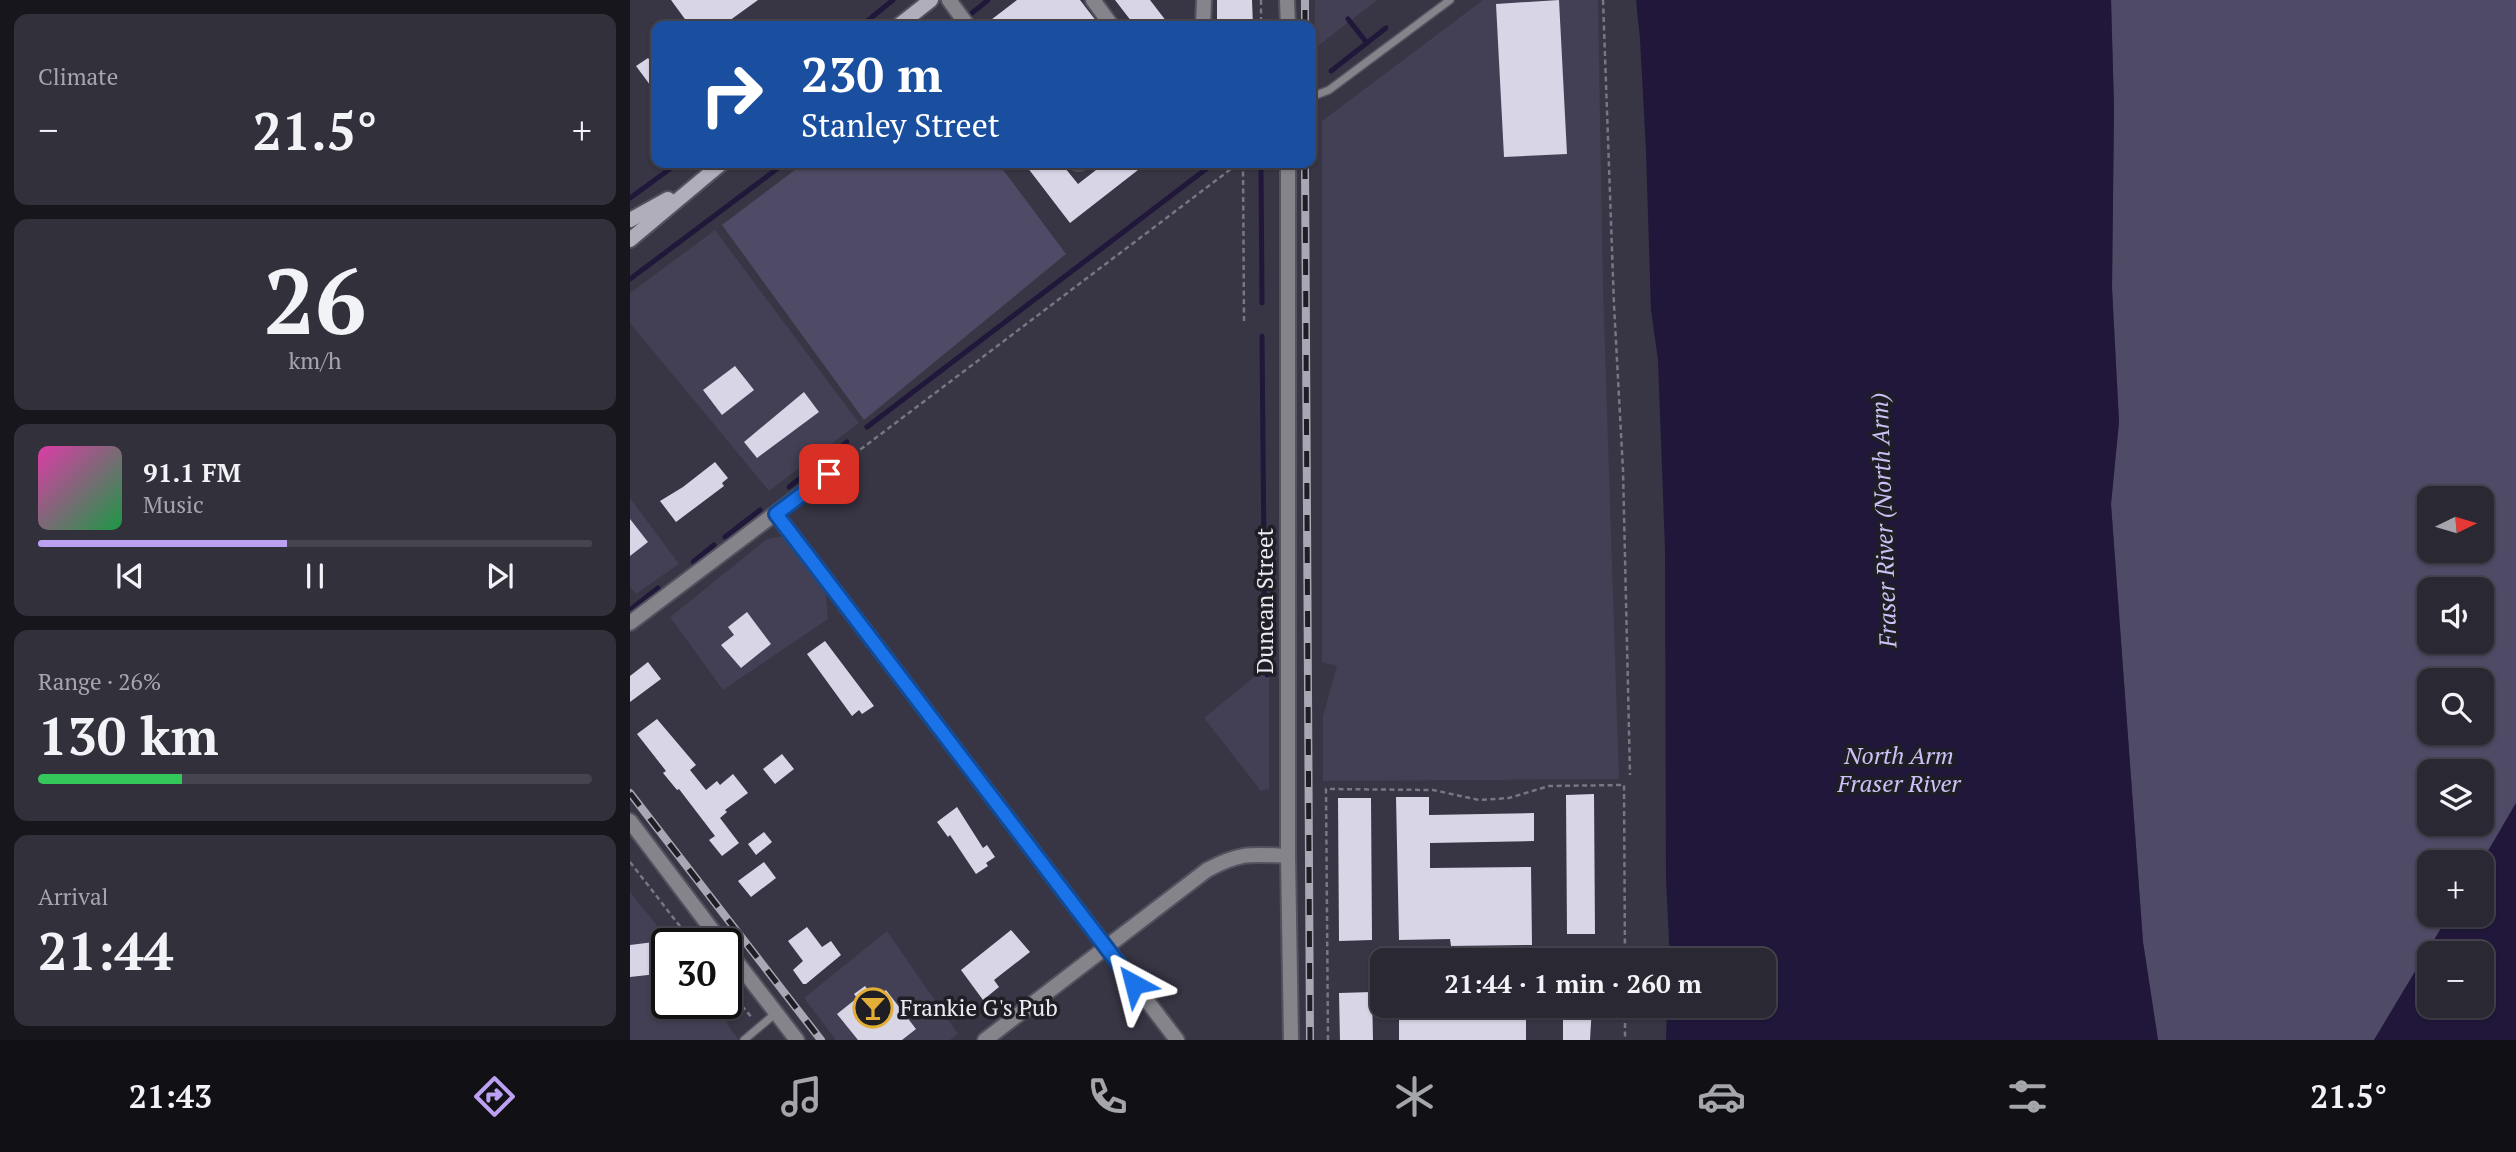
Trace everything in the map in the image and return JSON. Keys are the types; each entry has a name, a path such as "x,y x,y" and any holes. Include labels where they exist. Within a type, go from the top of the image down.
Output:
{"main road":[{"path":"904,21 931,0"},
{"path":"630,240 715,168"},
{"path":"630,220 694,184"}],"street":[{"path":"949,0 964,21"},
{"path":"1093,0 1108,21"},
{"path":"1203,21 1204,0"},
{"path":"1287,0 1287,21"},
{"name":"Duncan Street","path":"1288,168 1290,1040"},
{"path":"630,623 829,474"},
{"path":"776,514 1177,1040"},
{"path":"630,821 711,928"},
{"path":"985,1040 1207,870 1230,857 1250,854 1288,856"},
{"path":"742,968 797,1040"}],"lane":[{"path":"1316,95 1329,90 1450,0"},
{"path":"744,1040 777,1013"}],"path":[{"path":"1261,0 1261,21"},
{"path":"1604,0 1614,305 1623,470 1630,775"},
{"path":"829,474 1234,168"},
{"path":"1241,168 1244,321"},
{"path":"1328,1040 1326,789 1433,790 1479,800 1509,798 1549,786 1624,785 1625,948"},
{"path":"630,862 681,928"},
{"path":"742,1005 750,1014"},
{"path":"1625,1018 1625,1040"}],"shaded area":[{"path":"1315,0 1377,0 1316,47"},
{"path":"1483,0 1598,0 1603,287 1619,779 1323,781 1323,716 1337,666 1322,662 1322,121"},
{"path":"2111,0 2516,0 2516,803 2489,850 2417,850 2417,927 2442,927 2433,941 2417,941 2417,968 2374,1040 2158,1040 2143,942 2111,504 2119,422 2112,288 2114,108"},
{"path":"797,168 1002,168 1066,254 864,420 722,225"},
{"path":"715,230 859,423 769,491 630,323 630,293"},
{"path":"630,498 679,564 636,594 630,586"},
{"path":"785,536 826,595 828,619 723,690 670,617 767,539"},
{"path":"1255,676 1269,676 1269,789 1261,791 1204,718"},
{"path":"630,892 659,928 651,928 651,1019 725,1019 739,1040 630,1040"},
{"path":"887,931 958,1034 950,1040 836,1040 804,998"}],"water":[{"name":"North Arm Fraser River","path":"1636,0 2111,0 2114,108 2112,288 2119,422 2111,504 2143,942 2158,1040 1666,1040 1667,1018 1776,1018 1776,948 1669,948 1666,879 1665,549 1658,360 1651,310 1640,39"},
{"path":"2516,803 2516,1040 2374,1040 2417,968 2417,1018 2494,1018 2494,941 2433,941 2442,927 2494,927 2494,850 2489,850"}],"building":[{"path":"671,0 758,0 729,21 686,21"},
{"path":"1017,0 1080,0 1096,21 990,21"},
{"path":"1115,0 1150,0 1166,21 1131,21"},
{"path":"1217,0 1252,0 1253,21 1217,21"},
{"path":"1559,0 1567,154 1504,157 1496,4"},
{"path":"648,58 651,62 651,86 636,66"},
{"path":"1028,168 1065,168 1078,184 1099,168 1141,168 1070,223"},
{"path":"735,366 754,390 722,415 703,390"},
{"path":"804,392 819,412 757,458 744,442"},
{"path":"715,462 728,478 722,483 724,486 676,522 660,501"},
{"path":"630,519 648,542 630,556"},
{"path":"747,612 771,644 741,668 721,645 734,635 728,627"},
{"path":"825,641 874,706 862,714 859,710 852,716 807,654"},
{"path":"648,662 661,679 630,702 630,676"},
{"path":"657,719 696,765 690,770 706,790 717,781 720,785 733,774 748,793 725,810 727,812 720,818 739,843 722,856 709,840 715,836 679,789 677,790 663,773 666,771 637,734"},
{"path":"782,754 794,769 775,784 763,769"},
{"path":"1594,794 1595,934 1567,934 1566,795"},
{"path":"1396,797 1429,797 1429,815 1534,813 1534,841 1430,843 1430,868 1531,867 1532,945 1451,946 1450,939 1399,940"},
{"path":"1338,798 1371,798 1372,940 1339,941"},
{"path":"957,807 983,848 987,845 995,857 976,874 950,835 948,837 937,822"},
{"path":"764,832 772,842 756,855 748,844"},
{"path":"764,862 776,878 751,897 738,881"},
{"path":"807,927 822,947 831,941 841,955 803,984 793,970 803,961 788,941"},
{"path":"1011,930 1030,952 994,980 999,987 983,1000 961,970"},
{"path":"651,942 651,975 630,977 630,945"},
{"name":"Frankie G's Pub","path":"865,986 875,999 886,990 916,1029 902,1040 858,1040 837,1014 857,998 854,994"},
{"path":"1370,992 1373,1040 1340,1040 1339,993"},
{"path":"1399,1018 1526,1018 1526,1040 1399,1040"},
{"path":"1563,1018 1591,1018 1590,1040 1563,1040"}],"waterway":[{"path":"867,21 893,0"},
{"path":"972,13 988,0"},
{"path":"1348,19 1367,43"},
{"path":"1331,71 1386,28"},
{"path":"630,198 671,168"},
{"path":"630,279 778,168"},
{"path":"867,427 1207,168"},
{"path":"1261,168 1262,303"},
{"path":"1262,336 1267,675"},
{"path":"829,456 847,442"},
{"path":"789,487 813,468"},
{"path":"725,537 760,510"},
{"path":"693,562 714,545"},
{"path":"630,610 658,588"}],"railway":[{"path":"1305,0 1305,21"},
{"path":"1305,168 1310,1040"},
{"path":"630,793 821,1040"}],"place":[{"name":"Frankie G's Pub","path":"873,1008"}],"route":[{"path":"829,474 776,514 1134,984"}],"water label":[{"name":"Fraser River (North Arm)","path":"1884,520"}]}
